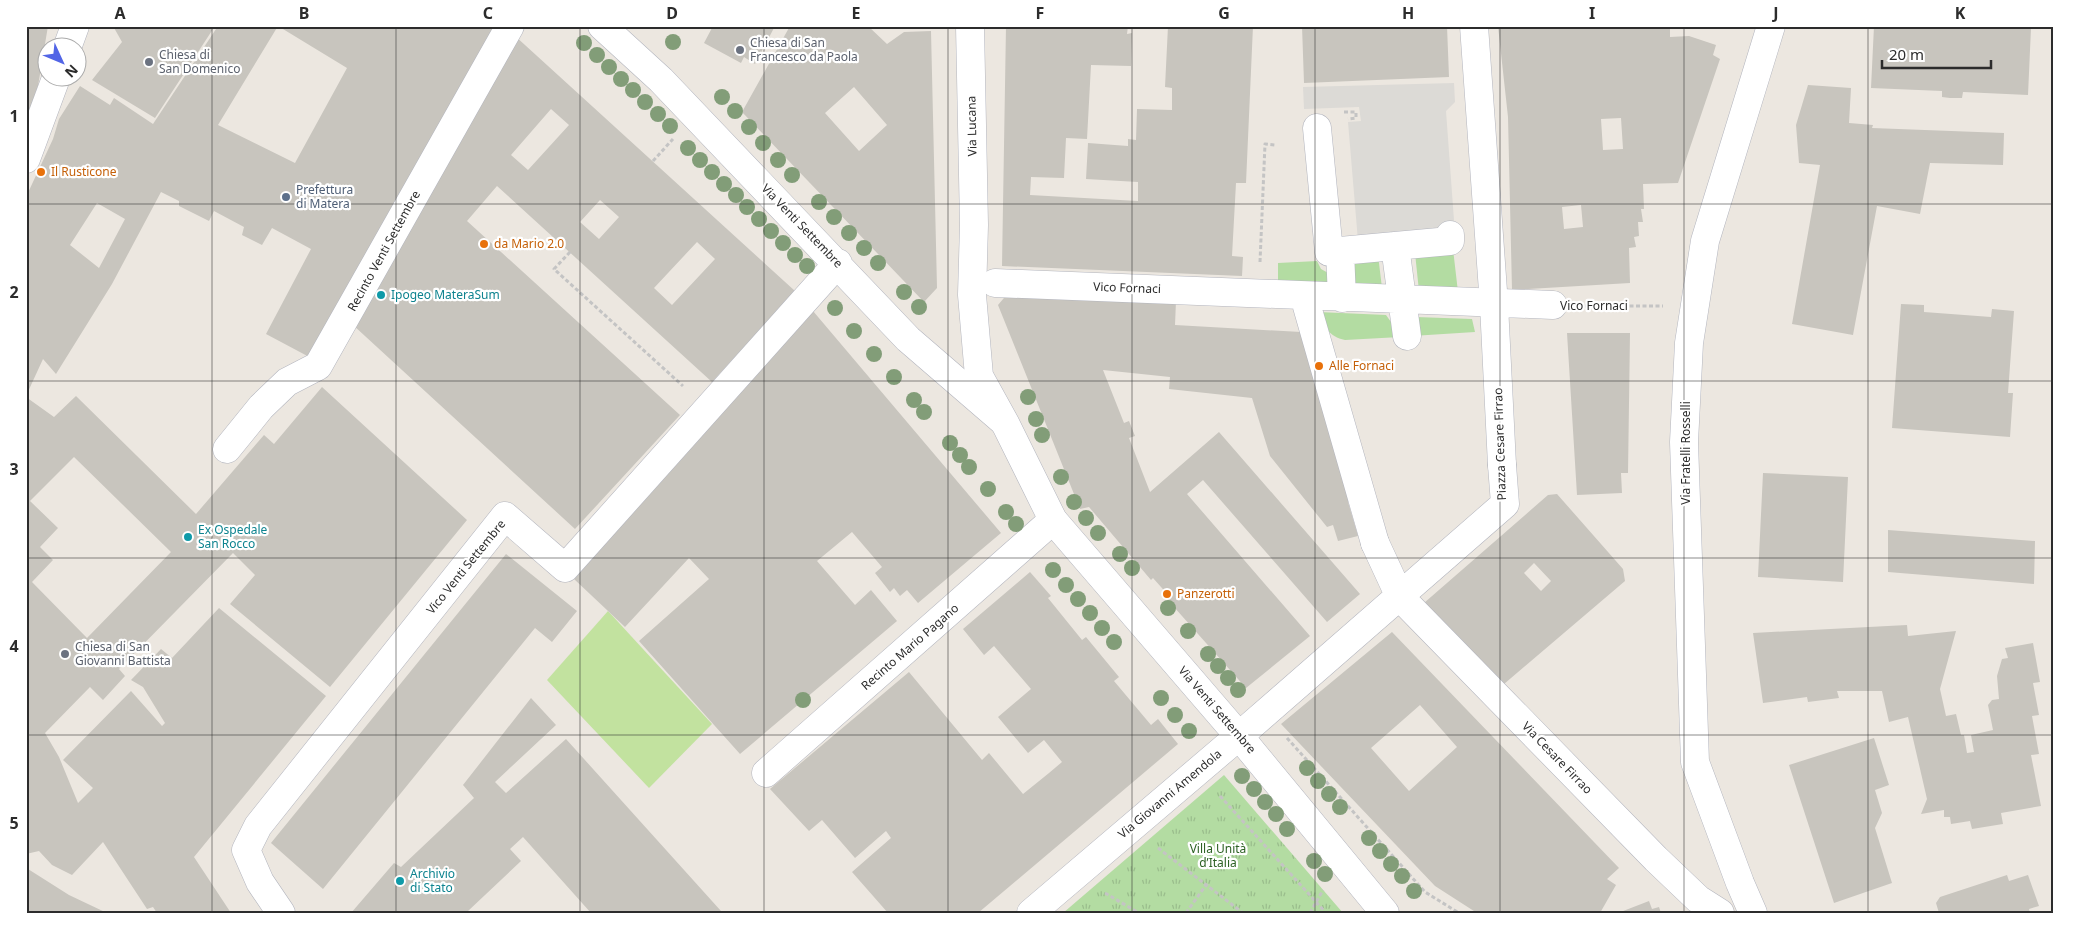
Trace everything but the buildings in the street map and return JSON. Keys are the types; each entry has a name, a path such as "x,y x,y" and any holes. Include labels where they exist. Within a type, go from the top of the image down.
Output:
{"street":[{"path":"71,38 75,26"},
{"name":"Recinto Venti Settembre","path":"227,449 260,407 287,382 318,366 510,26"},
{"name":"Via Venti Settembre","path":"602,26 661,80 838,263 908,339 1005,423"},
{"name":"Via Lucana","path":"970,26 974,225 972,295 979,376 1005,423"},
{"name":"Piazza Cesare Firrao","path":"1400,597 1505,504 1494,304 1474,26"},
{"name":"Via Fratelli Rosselli","path":"1753,913 1695,762 1684,442 1689,343 1705,242 1771,26"},
{"path":"26,159 52,88"},
{"path":"1317,128 1329,252 1450,241 1450,235"},
{"path":"1395,246 1407,336"},
{"path":"1340,251 1342,298"},
{"name":"Vico Venti Settembre","path":"280,913 260,882 246,850 258,826 505,516 565,568 838,263"},
{"name":"Vico Fornaci","path":"995,283 1258,294"},
{"path":"1258,294 1494,304"},
{"name":"Via Cesare Firrao","path":"1304,296 1375,543 1400,597 1656,860 1698,899 1720,913"},
{"name":"Vico Fornaci","path":"1494,304 1554,305"},
{"path":"1005,423 1053,520"},
{"name":"Via Venti Settembre","path":"1053,520 1385,909"},
{"name":"Recinto Mario Pagano","path":"766,773 1053,520"},
{"name":"Via Giovanni Amendola","path":"1031,913 1400,597"},
{"name":"Via Fratelli Rosselli","path":"1740,883 1742,913"}],"path":[{"path":"1258,294 1265,144 1274,145"},
{"path":"570,252 554,269 708,408"},
{"name":"Vico Fornaci","path":"1554,305 1695,306"},
{"path":"1271,707 1281,718 1274,726 1425,892 1459,913"},
{"path":"1214,801 1221,795 1326,913"},
{"path":"1165,842 1158,848 1243,913"},
{"path":"1186,913 1206,885"},
{"path":"1105,893 1139,913"}],"green space":[{"path":"1453,249 1458,292 1419,291 1415,253"},
{"path":"1378,255 1382,288 1348,287 1345,257"},
{"path":"1317,261 1321,269 1330,274 1331,284 1278,282 1278,263"},
{"path":"1318,312 1386,315 1391,322 1397,324 1400,337 1339,339 1331,334 1322,322"},
{"path":"1416,317 1472,319 1475,332 1412,336"},
{"path":"608,611 712,724 649,788 547,680"},
{"name":"Villa Unità d’Italia","path":"1224,775 1343,913 1063,913"}],"shaded area":[{"path":"1454,83 1455,102 1446,111 1455,234 1358,241 1348,122 1361,121 1359,107 1304,109 1303,87"}],"place":[{"name":"Chiesa di San Francesco da Paola","path":"740,50"},
{"name":"Chiesa di San Domenico","path":"149,62"},
{"name":"Il Rusticone","path":"41,172"},
{"name":"Prefettura di Matera","path":"286,197"},
{"name":"da Mario 2.0","path":"484,244"},
{"name":"Ipogeo MateraSum","path":"381,295"},
{"name":"Alle Fornaci","path":"1319,366"},
{"name":"Ex Ospedale San Rocco","path":"188,537"},
{"name":"Panzerotti","path":"1167,594"},
{"name":"Chiesa di San Giovanni Battista","path":"65,654"},
{"name":"Archivio di Stato","path":"400,881"}]}
